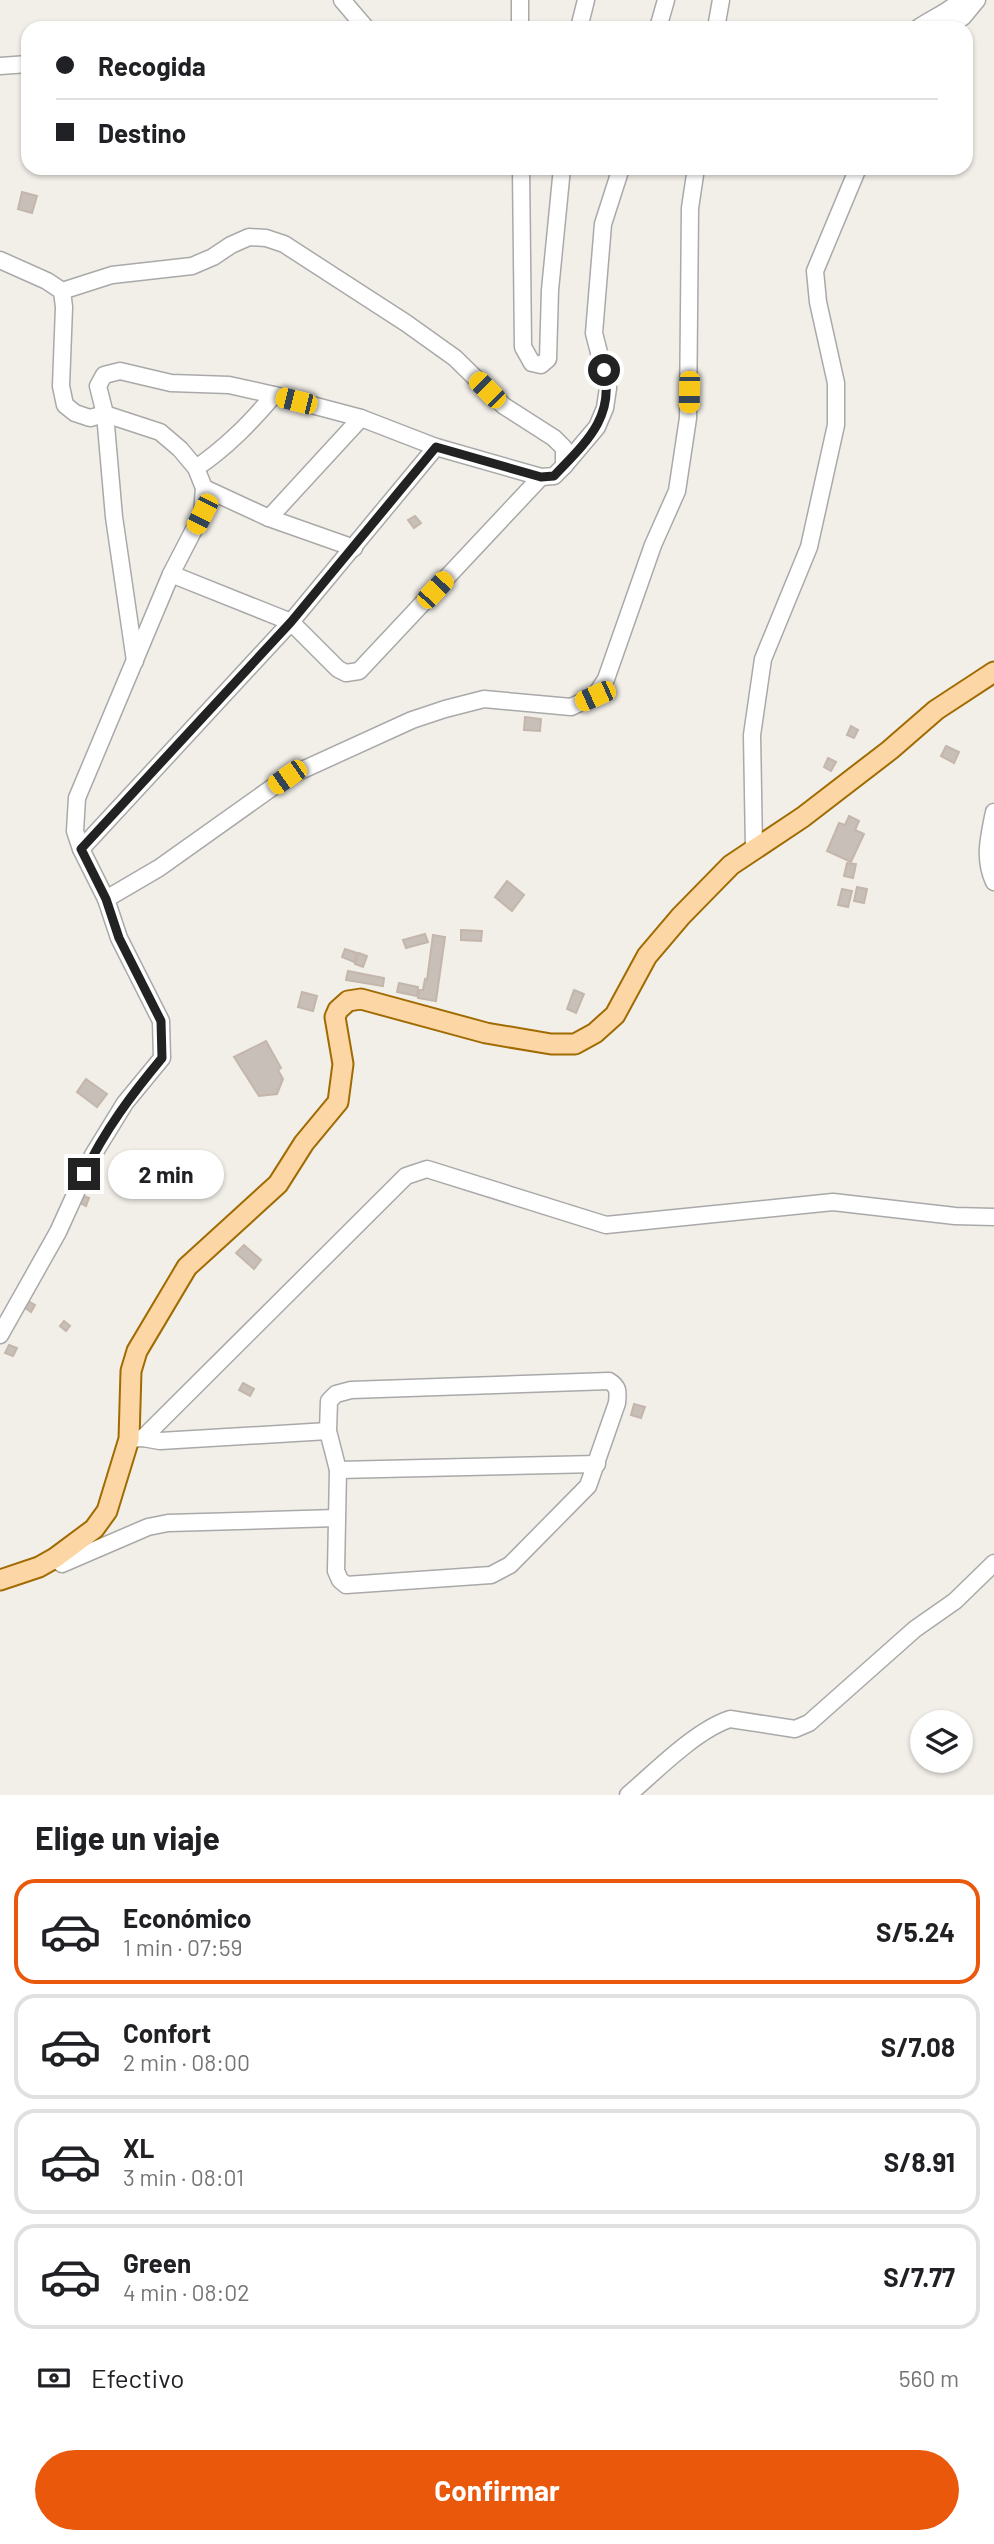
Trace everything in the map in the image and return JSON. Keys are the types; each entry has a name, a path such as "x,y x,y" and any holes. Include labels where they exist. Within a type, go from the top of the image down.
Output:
{"main road":[{"path":"0,1580 39,1567 55,1558 93,1529 107,1511 136,1438 131,1371 137,1350 187,1267 278,1184 304,1143 338,1102 343,1065 334,1025 338,1010 348,1001 361,999 486,1033 551,1044 575,1044 594,1033 615,1015 647,956 715,880 754,848 803,817 890,750 936,710 994,672"}],"street":[{"path":"342,0 360,21"},
{"path":"520,0 520,21"},
{"path":"581,21 586,0"},
{"path":"660,21 666,0"},
{"path":"717,21 721,0"},
{"path":"927,21 951,9 961,0"},
{"path":"957,21 977,0"},
{"path":"0,66 21,64"},
{"path":"521,175 523,347 532,363 541,365 548,359 550,290 561,175"},
{"path":"135,661 114,517 105,414 98,386 104,375 120,371 171,383 229,385 361,418 436,447 541,477 554,476 597,428 605,408 608,388 594,333 603,224 619,175"},
{"path":"106,899 159,867 287,777 412,720 484,699 571,707 595,696 606,679 653,545 677,491 688,418 690,208 695,175"},
{"path":"754,848 752,735 763,659 808,547 836,425 836,383 818,302 815,271 855,175"},
{"path":"62,291 112,275 191,266 249,237 266,238 284,244 455,358 504,406 554,438 564,448 564,466"},
{"path":"0,260 47,281 62,291 64,307 61,386 65,405 75,413 90,418 105,414 160,432 180,449 196,468 204,488 202,514 171,575 78,798 75,831 106,899 119,938 161,1021 162,1058 125,1103 93,1154 58,1232 0,1335"},
{"path":"196,468 243,431 274,396"},
{"path":"268,517 361,418"},
{"path":"81,849 291,622 436,447"},
{"path":"171,575 291,622 338,669 346,673 359,671 541,477"},
{"path":"204,488 268,517 354,548"},
{"path":"994,812 987,843 987,860 994,882"},
{"path":"136,1438 407,1175 416,1171 427,1169 606,1225 833,1202 955,1216 994,1217"},
{"path":"609,1381 616,1385 619,1391 588,1486 510,1565 491,1575 346,1585 340,1580 336,1571 338,1471 328,1431 329,1401 336,1394 351,1390 609,1381"},
{"path":"136,1438 160,1441 328,1431"},
{"path":"338,1471 597,1464"},
{"path":"55,1558 62,1564 148,1527 168,1523 336,1518"},
{"path":"628,1795 699,1735 721,1722 730,1719 794,1729 803,1727 876,1666 915,1629 955,1601 994,1563"}],"building":[{"path":"22,192 37,196 32,213 18,209"},
{"path":"415,516 421,523 414,528 408,520"},
{"path":"525,717 541,719 540,731 524,730"},
{"path":"851,726 858,730 854,738 847,735"},
{"path":"946,746 959,752 954,763 941,756"},
{"path":"828,758 836,762 831,771 824,767"},
{"path":"849,816 859,821 855,830 864,834 851,862 827,851 839,823 845,825"},
{"path":"847,863 856,864 853,878 844,876"},
{"path":"507,881 524,895 512,911 495,897"},
{"path":"857,887 867,889 864,903 854,901"},
{"path":"842,889 852,891 848,907 838,905"},
{"path":"461,930 482,931 481,941 461,940"},
{"path":"425,934 428,942 406,948 403,940"},
{"path":"433,935 445,937 436,1001 418,998 419,990 423,990 425,979 427,980"},
{"path":"345,949 357,953 354,962 342,957"},
{"path":"359,953 367,956 363,967 355,964"},
{"path":"348,971 384,978 383,986 346,980"},
{"path":"399,983 418,987 417,996 397,992"},
{"path":"574,990 584,994 576,1013 567,1009"},
{"path":"302,992 317,996 313,1011 298,1007"},
{"path":"266,1041 281,1068 278,1070 283,1079 277,1094 259,1096 234,1057"},
{"path":"86,1079 107,1094 97,1107 77,1092"},
{"path":"79,1194 89,1198 86,1206 76,1201"},
{"path":"244,1245 261,1260 254,1269 236,1253"},
{"path":"25,1299 35,1305 31,1312 21,1305"},
{"path":"64,1321 70,1326 66,1331 60,1326"},
{"path":"9,1345 17,1348 13,1356 5,1353"},
{"path":"243,1383 254,1389 250,1396 239,1390"},
{"path":"634,1404 645,1407 641,1418 631,1415"}],"route":[{"path":"84,1174 93,1154 125,1103 162,1058 161,1021 119,938 106,899 81,849 291,622 436,447 541,477 554,476 597,428 605,408 608,388 604,370"}]}
